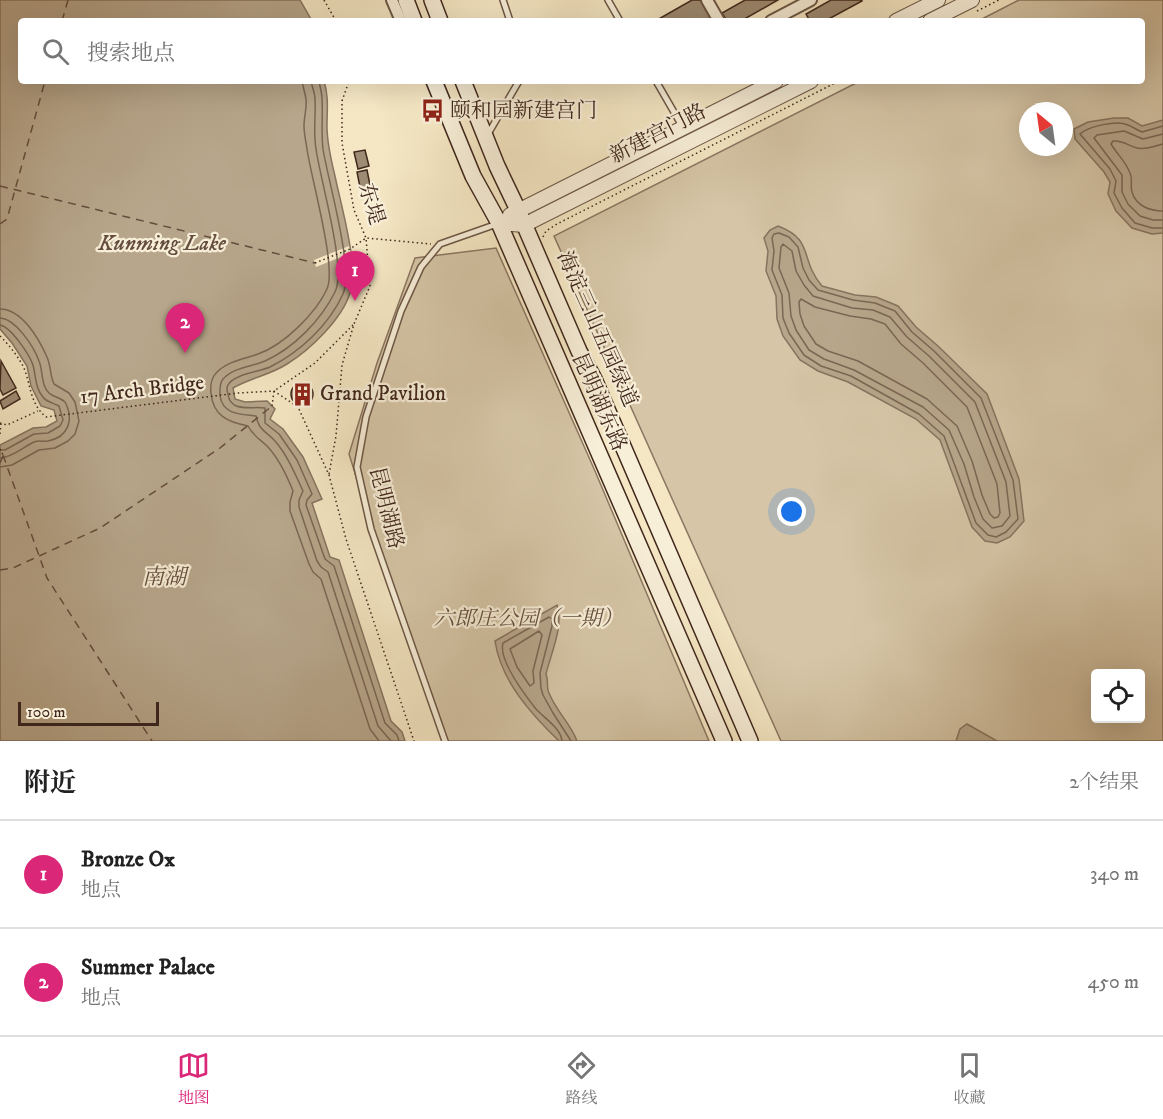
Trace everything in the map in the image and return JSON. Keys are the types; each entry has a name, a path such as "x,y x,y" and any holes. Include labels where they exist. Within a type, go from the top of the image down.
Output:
{"main road":[{"path":"406,0 413,18"},
{"path":"432,0 439,18"},
{"name":"昆明湖东路","path":"436,84 473,176 499,223 724,741"},
{"name":"昆明湖东路","path":"464,84 497,166 579,351 594,379 750,741"}],"street":[{"path":"393,0 399,18"},
{"path":"707,0 717,18"},
{"path":"777,18 811,0"},
{"path":"902,18 938,0"},
{"path":"936,18 972,0"},
{"name":"新建宫门路","path":"499,223 518,210 770,84"},
{"name":"新建宫门路","path":"524,225 805,84"},
{"path":"499,223 524,225"}],"lane":[{"path":"503,0 509,18"},
{"path":"608,0 618,18"},
{"path":"486,138 517,84"},
{"path":"658,84 683,128"},
{"path":"440,244 499,223"},
{"name":"昆明湖路","path":"440,244 421,267 401,311 366,417 357,467 371,529 445,741"}],"path":[{"path":"324,0 334,18"},
{"name":"东堤","path":"329,475 336,436 342,364 354,324 370,286 366,238 354,210 342,143 342,101 348,84"},
{"name":"海淀三山五园绿道","path":"542,238 546,231 557,224 833,84"},
{"path":"315,263 350,249 366,238 440,244"},
{"path":"272,406 274,391 315,363 354,324"},
{"path":"0,336 24,368 31,395 39,411 7,425 1,423 0,434"},
{"path":"274,391 298,407 329,475 346,539 414,741"},
{"name":"17 Arch Bridge","path":"39,411 46,417 238,393 274,391"},
{"path":"0,449 3,455"}],"green space":[{"path":"1019,0 1163,0 1163,741 781,741 554,236 854,84 1145,84 1145,18 984,18"},
{"name":"六郎庄公园（一期）","path":"496,248 595,471 709,741 445,741 389,581 349,454 377,363 415,258"}],"water":[{"path":"0,0 300,0 310,18 18,18 18,84 325,84 328,145 351,252 350,293 333,323 305,351 280,368 233,388 235,399 245,402 267,401 275,409 270,419 283,429 303,457 322,499 312,503 330,557 339,560 391,721 402,732 405,741 0,741 0,445 33,428 46,427 57,421 54,410 41,406 31,386 27,366 0,329"},
{"path":"1128,118 1142,126 1163,120 1163,233 1152,234 1132,228 1116,211 1108,194 1110,182 1075,139 1074,129 1088,122"},
{"path":"778,226 797,237 822,286 855,295 876,297 898,306 916,327 987,394 1019,479 1024,521 1010,537 997,543 985,541 972,527 940,440 916,419 848,382 818,371 800,360 783,336 777,319 776,296 766,271 768,251 764,238 770,230"},
{"path":"557,605 559,622 546,674 548,688 552,700 577,741 559,741 528,708 504,670 495,641"},
{"path":"967,724 997,741 956,741 960,729"}],"pier":[{"path":"349,246 351,253 316,267 314,260"}],"building":[{"path":"692,0 700,0 710,18 660,18"},
{"path":"745,0 778,0 746,18 725,18 722,13"},
{"path":"831,0 862,0 831,18 808,18 806,14"},
{"path":"365,150 369,166 358,169 354,152"},
{"path":"367,170 371,190 361,192 357,172"},
{"path":"1,361 16,388 3,395 0,389"},
{"name":"Grand Pavilion","path":"298,383 306,383 313,390 313,398 306,405 298,405 291,398 291,390"},
{"path":"16,391 20,399 3,409 0,401"}],"ferry route":[{"path":"63,18 68,0"},
{"path":"0,224 7,219 44,84"},
{"path":"0,186 315,263"},
{"path":"0,570 13,568 100,528 220,448 272,406"},
{"path":"3,455 47,578 152,741"},
{"path":"0,463 3,456"}],"place":[{"name":"颐和园新建宫门","path":"432,111"},
{"name":"Bronze Ox","path":"355,301"},
{"name":"Summer Palace","path":"185,353"},
{"name":"Grand Pavilion","path":"302,394"}],"water label":[{"name":"Kunming Lake","path":"162,243"},
{"name":"南湖","path":"164,577"}]}
